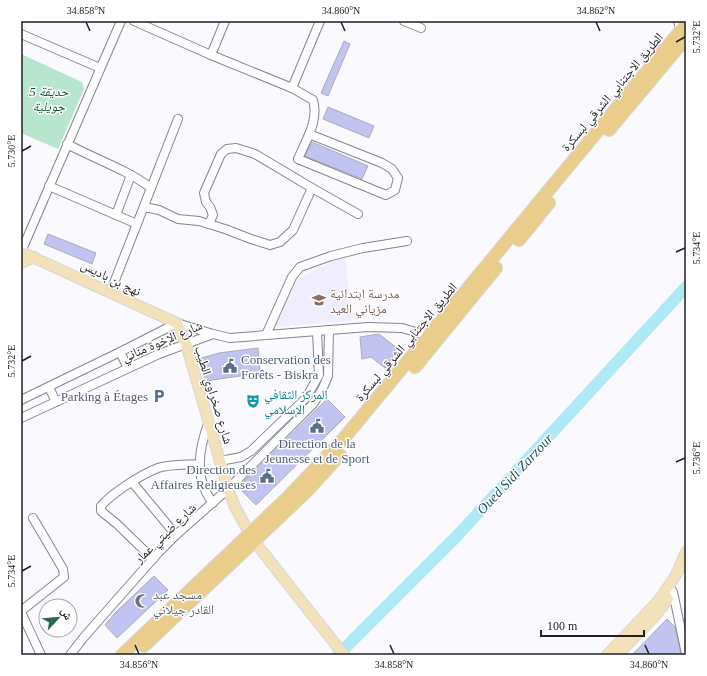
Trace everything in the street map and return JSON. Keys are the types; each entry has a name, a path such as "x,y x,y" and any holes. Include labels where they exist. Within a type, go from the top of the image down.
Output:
{"highway":[{"name":"الطريق الاجتنابي الشرقي لبسكرة","path":"134,655 252,538 369,410 683,29"},
{"name":"الطريق الاجتنابي الشرقي لبسكرة","path":"122,655 252,538 307,491 354,440 683,29"}],"main road":[{"name":"نهج بن باديس","path":"21,252 177,323"},
{"path":"21,263 34,257"},
{"name":"شارع صخراوي الطيب","path":"177,323 186,344 228,489 235,507 252,538 344,655"},
{"path":"607,655 671,589 686,552"},
{"path":"617,655 654,617 686,568"}],"street":[{"path":"21,252 121,21"},
{"path":"134,21 210,55 292,88 313,100 315,109 314,120 298,159 386,196 395,190 398,178 392,169 382,163 309,134"},
{"path":"210,55 225,21"},
{"path":"292,88 320,21"},
{"path":"404,21 421,28"},
{"path":"21,34 98,72"},
{"path":"110,293 178,119"},
{"path":"67,144 115,166 142,181 151,188"},
{"path":"209,224 213,215 206,202 204,193 221,154 227,149 236,148 255,154 358,214"},
{"path":"116,215 131,175"},
{"path":"49,186 137,224"},
{"path":"144,207 159,210 178,219 199,221 209,224 270,245 280,242 293,230 312,188"},
{"path":"266,335 292,277 300,267 338,254 363,248 407,241"},
{"name":"شارع الإخوة مناني","path":"21,400 177,323 213,334"},
{"path":"213,334 230,338 368,327 402,328 429,336"},
{"name":"شارع ضيتي عمار","path":"70,655 84,637 176,535 248,470 312,404 322,390 328,376 329,330"},
{"path":"220,461 241,457 252,451 306,398 319,375 317,331"},
{"name":"شارع الإخوة مناني","path":"21,418 128,368 213,334"},
{"path":"120,352 128,368"},
{"path":"49,387 56,402"},
{"path":"306,398 312,404"},
{"path":"208,421 201,442 199,464 206,493 213,503"},
{"path":"241,457 248,470"},
{"path":"153,559 102,511 101,507 111,496 132,482 159,468 199,464"},
{"path":"132,482 176,535"},
{"path":"32,518 63,569 64,577 21,611 41,655"},
{"path":"671,589 686,648"}],"shaded area":[{"name":"مدرسة ابتدائية مزياني العيد","path":"345,255 352,321 274,327 298,279"}],"green space":[{"name":"حديقة 5 جويلية","path":"21,54 82,82 84,89 58,149 21,133"}],"building":[{"path":"344,41 350,44 328,96 321,93"},
{"path":"328,107 374,126 369,138 323,119"},
{"path":"312,142 368,166 362,179 305,156"},
{"path":"48,234 96,253 92,264 44,244"},
{"path":"379,334 398,349 385,368 371,357 362,359 360,337"},
{"name":"Conservation des Forêts - Biskra","path":"258,348 260,373 206,381 198,359 219,353"},
{"path":"327,399 345,417 256,505 238,487"},
{"name":"مسجد عبد القادر جيلاني","path":"154,576 168,590 117,638 105,625 115,613"},
{"path":"667,619 675,627 681,655 632,655"}],"waterway":[{"name":"Oued Sidi Zarzour","path":"338,655 456,537 686,287"}],"place":[{"name":"مدرسة ابتدائية مزياني العيد","path":"319,300"},
{"name":"Conservation des Forêts - Biskra","path":"230,366"},
{"name":"Parking à Étages","path":"159,396"},
{"name":"المركز الثقافي الإسلامي","path":"253,401"},
{"name":"Direction de la Jeunesse et de Sport","path":"317,426"},
{"name":"Direction des Affaires Religieuses","path":"267,476"},
{"name":"مسجد عبد القادر جيلاني","path":"142,601"}]}
